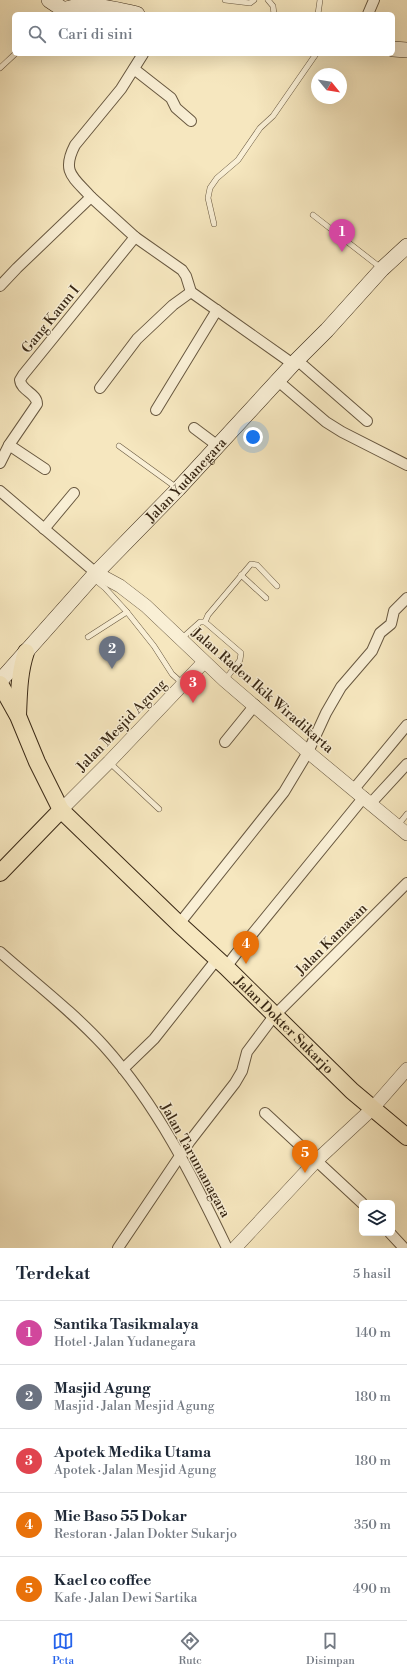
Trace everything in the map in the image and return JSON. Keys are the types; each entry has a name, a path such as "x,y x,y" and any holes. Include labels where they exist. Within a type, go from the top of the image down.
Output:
{"main road":[{"path":"50,0 62,12 70,7 113,4 132,12"},
{"path":"395,49 407,50"},
{"name":"Jalan Yudanegara","path":"0,681 94,576 218,446 382,269 407,246"},
{"path":"18,716 19,684 21,668 26,652"},
{"name":"Jalan Dokter Sukarjo","path":"0,684 18,716 36,762 61,810 372,1109 407,1137"},
{"path":"2,866 61,810"}],"street":[{"path":"369,12 374,0"},
{"path":"142,56 121,89 75,145 70,155 68,165 69,173 91,197 135,237 182,270 186,276 191,292 295,362 367,421"},
{"path":"134,69 171,98 176,108 191,121"},
{"path":"0,286 91,197"},
{"name":"Gang Kaum I","path":"0,463 9,444 37,401 22,387 20,380 135,237"},
{"path":"100,388 137,339 149,326 191,292"},
{"path":"156,410 198,338 217,310"},
{"path":"278,381 326,422 342,432 407,465"},
{"path":"194,428 218,446"},
{"path":"9,444 45,469"},
{"path":"0,491 44,529 94,576"},
{"path":"44,529 74,493"},
{"name":"Jalan Raden Ikik Wiradikarta","path":"94,576 120,586 141,602 224,680 402,830"},
{"path":"179,924 284,792 308,752 326,713 341,687 372,650 380,634 391,624 394,611 407,598"},
{"name":"Jalan Mesjid Agung","path":"61,810 204,662"},
{"path":"225,742 254,705"},
{"path":"123,1069 154,1039 221,963 236,954 363,797 407,725"},
{"path":"363,797 407,764"},
{"name":"Jalan Kamasan","path":"118,1248 180,1155 235,1083 242,1071 247,1052 274,1016 407,883"},
{"name":"Jalan Tarumanagara","path":"0,952 90,1032 123,1069 158,1117 180,1155 227,1248"},
{"path":"235,1248 316,1161 372,1109 407,1069"},
{"path":"265,1112 359,1200"},
{"path":"393,1236 406,1248"}],"lane":[{"path":"225,0 250,3 254,0"},
{"path":"268,0 273,6 274,12"},
{"path":"318,12 320,0"},
{"path":"0,68 13,56"},
{"path":"214,224 208,198 210,188 217,178 238,160 260,128 273,116 315,56"},
{"path":"313,214 382,269"},
{"path":"119,446 178,488"},
{"path":"205,622 208,615 241,575 248,567 254,564 257,565 277,586"},
{"path":"241,575 266,598"},
{"path":"94,576 127,612 154,646 172,674 183,684"},
{"path":"88,637 127,612"},
{"path":"181,639 200,622 205,622 241,654 240,660 224,680"},
{"path":"109,762 159,809"},
{"path":"402,830 407,814"}],"place":[{"name":"Santika Tasikmalaya","path":"342,252"},
{"name":"Masjid Agung","path":"112,669"},
{"name":"Apotek Medika Utama","path":"193,703"},
{"name":"Mie Baso 55 Dokar","path":"246,964"},
{"name":"Kael co coffee","path":"305,1173"}]}
